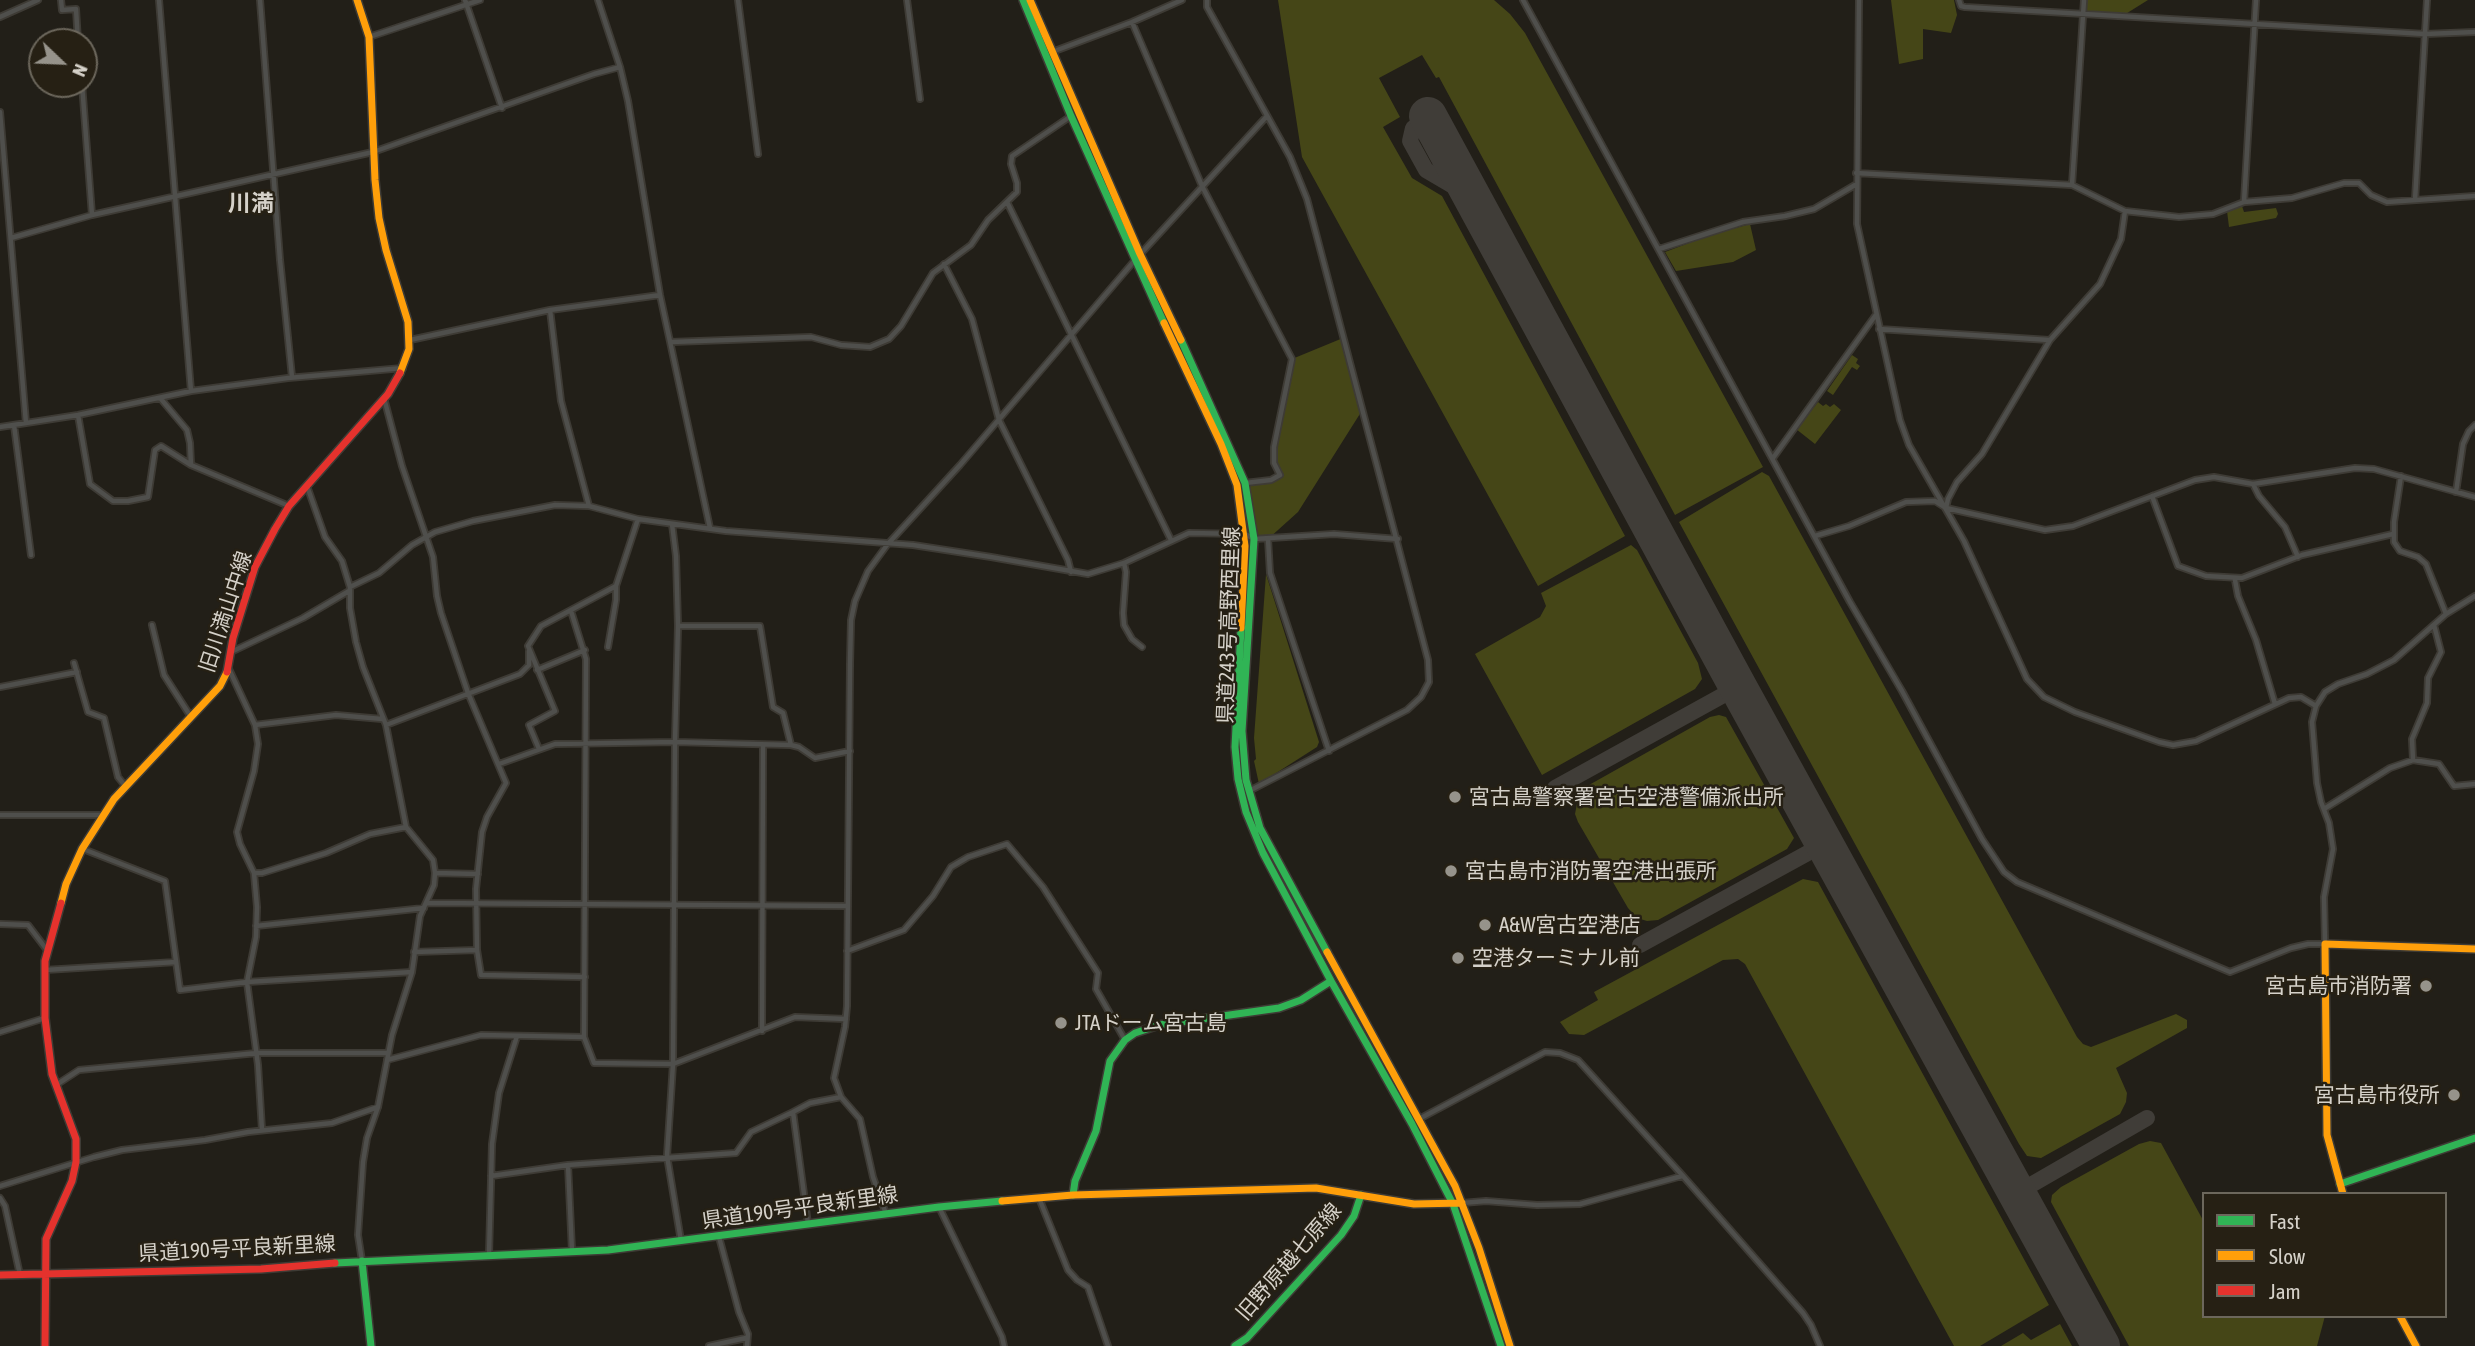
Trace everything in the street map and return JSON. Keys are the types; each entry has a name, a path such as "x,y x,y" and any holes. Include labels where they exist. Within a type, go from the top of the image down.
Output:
{"main road":[{"name":"旧川満山中線","path":"44,1346 46,1238 72,1181 76,1162 76,1139 56,1085 47,1050 45,1018 45,970 66,884 82,849 103,815 220,686 229,669 244,600 255,567 289,506 384,398 404,369 410,340 408,323 379,218 373,152 369,37 357,0"},
{"name":"県道243号高野西里線","path":"1023,0 1049,53 1230,464 1241,498 1245,534 1245,581 1235,732 1238,779 1254,833 1331,981 1412,1124 1453,1203"},
{"name":"県道243号高野西里線","path":"1030,0 1071,116 1137,257 1214,409 1245,483 1254,539 1242,732 1248,791 1260,828 1462,1203"},
{"path":"2342,1192 2328,1135 2325,944 2475,949"},
{"path":"1073,1195 1075,1181 1096,1131 1110,1061 1125,1040 1135,1033 1159,1025 1279,1008 1301,1000 1331,981"},
{"path":"2340,1184 2475,1138"},
{"name":"県道190号平良新里線","path":"0,1275 261,1269 362,1261 608,1250 939,1207 1073,1195 1316,1188 1414,1204 1462,1203"},
{"name":"旧野原越七原線","path":"1235,1346 1247,1338 1341,1235 1354,1216 1361,1195"},
{"path":"1453,1203 1501,1346"},
{"path":"1462,1203 1510,1346"},
{"path":"362,1261 371,1346"},
{"path":"2401,1318 2416,1346"}],"street":[{"path":"0,18 38,0"},
{"path":"61,0 62,10 76,9 77,28"},
{"path":"159,0 191,391"},
{"path":"260,0 292,377"},
{"path":"369,37 466,2 480,0"},
{"path":"598,0 620,67 660,295 710,528"},
{"path":"738,0 758,154"},
{"path":"908,0 920,99"},
{"path":"1049,53 1182,0"},
{"path":"1207,0 1207,7 1290,157 1307,200 1428,660 1429,682 1421,697 1407,710 1248,791"},
{"path":"1523,0 1991,854 2011,878 2023,886 2230,972 2291,948 2325,944 2324,897 2333,849 2331,832 2319,793 2315,762 2312,722 2316,706 2325,692 2337,684 2367,674 2394,660 2446,614 2475,596"},
{"path":"1859,0 1857,224 1904,435 1993,599 2028,679 2044,697 2075,712 2173,745 2196,741 2294,696 2316,706"},
{"path":"1959,0 1965,7 2425,34 2475,32"},
{"path":"2072,186 2084,0"},
{"path":"2244,202 2256,0"},
{"path":"2415,200 2427,0"},
{"path":"466,2 502,108"},
{"path":"1132,22 1202,186 1292,359 1274,447 1274,463 1280,475 1271,481 1245,483"},
{"path":"11,237 92,215 373,152 620,67"},
{"path":"83,98 92,215"},
{"path":"0,112 26,423"},
{"path":"671,342 811,337 841,345 870,347 889,339 901,326 933,273 971,245 989,220 1017,192 1012,156 1071,116"},
{"path":"886,1214 873,1177 860,1119 841,1097 834,1078 846,1019 851,620 855,601 862,583 887,545 999,420 1137,257 1267,116"},
{"path":"1856,173 2072,186 2125,211 2179,217 2213,214 2244,202 2292,198 2354,182 2387,202 2475,196"},
{"path":"1659,249 1743,222 1814,209 1856,185"},
{"path":"1007,202 1171,540"},
{"path":"1946,508 1957,482 1982,454 2050,341 2100,284 2121,239 2125,211"},
{"path":"944,264 972,319 999,420 1068,560 1071,572"},
{"path":"410,340 550,310 660,295"},
{"path":"550,310 561,401 589,506"},
{"path":"1773,458 1876,316"},
{"path":"1879,328 2050,341"},
{"path":"0,427 78,415 191,391 292,377 404,369"},
{"path":"384,398 402,467 433,557 441,613 468,693 506,783 485,824 478,874 477,950 481,975 585,977"},
{"path":"161,399 187,430 191,465"},
{"path":"78,415 90,484 113,501 128,502 148,497 155,450 161,446 191,465 289,506"},
{"path":"14,425 31,555"},
{"path":"2456,492 2463,444 2475,425"},
{"path":"1815,536 1849,526 1906,502 1935,501 1946,508 2045,530 2073,526 2195,480 2214,478 2253,484 2355,468 2374,468 2475,497"},
{"path":"2401,476 2394,542 2400,551 2418,557 2426,564 2446,614"},
{"path":"2253,484 2259,496 2285,527 2298,557"},
{"path":"307,486 325,537 342,561 350,589 350,608 363,667 386,725 406,827 433,860 435,873 434,885 416,929 412,972 387,1053 378,1107 367,1138 358,1235 362,1261"},
{"path":"2152,496 2178,566 2206,576 2235,580 2298,557 2393,534"},
{"path":"231,652 291,624 379,573 425,536 473,521 555,505 589,506 638,519 672,524 887,545 913,545 1088,574 1124,563 1189,533 1245,534 1254,539 1334,534 1398,538"},
{"path":"608,647 616,586 638,519"},
{"path":"672,524 676,556 678,626 675,742 676,905 673,1064 667,1156 681,1241"},
{"path":"1268,539 1270,573 1329,751"},
{"path":"1124,563 1124,625 1132,639 1142,647"},
{"path":"2235,580 2275,704"},
{"path":"386,725 520,674 529,665 528,646 541,626 616,586"},
{"path":"571,611 584,650 588,745 584,1037 594,1063 673,1064 795,1017 846,1019"},
{"path":"2413,760 2412,739 2426,707 2428,678 2441,652 2434,624"},
{"path":"152,625 164,675 192,718"},
{"path":"678,626 760,626 773,708 783,713 791,746"},
{"path":"528,646 555,711 529,725 539,749"},
{"path":"537,670 584,650"},
{"path":"74,663 88,712 104,718 118,777 126,787"},
{"path":"229,669 255,725 258,744 254,771 237,832 254,873 256,926 254,955 247,982 257,1052 262,1130"},
{"path":"0,687 77,672"},
{"path":"255,725 336,715 382,719"},
{"path":"499,764 555,744 675,742 791,746 799,747 815,758 850,751"},
{"path":"762,1031 763,746"},
{"path":"2325,809 2390,768 2413,760 2439,764 2454,786 2475,784"},
{"path":"0,815 103,815"},
{"path":"254,873 262,873 326,852 370,834 406,827"},
{"path":"847,951 904,930 933,896 951,867 968,857 1007,844 1042,887 1098,973 1096,989 1125,1040"},
{"path":"82,849 165,881 180,989 412,972"},
{"path":"435,873 478,874"},
{"path":"256,926 425,906 848,906"},
{"path":"0,924 28,925 48,951"},
{"path":"414,951 477,950"},
{"path":"45,970 176,962"},
{"path":"0,1032 45,1018"},
{"path":"387,1060 481,1035 584,1037"},
{"path":"489,1255 492,1144 499,1093 517,1036"},
{"path":"56,1085 79,1070 257,1052 387,1053"},
{"path":"1419,1119 1545,1052 1560,1053 1578,1060 1803,1313 1819,1346"},
{"path":"491,1176 568,1165 736,1153 751,1132 810,1103 841,1097"},
{"path":"0,1186 122,1150 332,1123 378,1107"},
{"path":"793,1112 808,1224"},
{"path":"568,1165 572,1251"},
{"path":"1462,1203 1486,1201 1537,1205 1580,1204 1683,1176"},
{"path":"1039,1197 1068,1270 1088,1287 1108,1346"},
{"path":"0,1198 5,1206 20,1275"},
{"path":"939,1207 1004,1346"},
{"path":"719,1237 739,1312 748,1334 747,1346"},
{"path":"709,1346 746,1338"}],"shaded area":[{"path":"1278,0 1494,0 1510,14 1525,33 1763,467 1675,515 1439,77 1436,78 1422,55 1379,78 1400,117 1383,127 1412,178 1442,196 1625,536 1538,586 1302,157"},
{"path":"1891,0 1954,0 1957,15 1951,33 1923,29 1923,59 1899,64"},
{"path":"2086,0 2148,0 2124,15 2085,13"},
{"path":"2242,206 2244,212 2276,208 2278,214 2276,218 2229,227 2227,211"},
{"path":"1750,224 1756,250 1733,262 1676,271 1665,252 1710,235"},
{"path":"1343,338 1363,409 1298,512 1268,539 1254,539 1245,483 1271,480 1280,475 1274,463 1274,447 1292,359"},
{"path":"1852,355 1858,359 1856,363 1860,366 1857,370 1852,367 1833,395 1827,391"},
{"path":"1818,402 1830,407 1834,404 1841,410 1815,444 1796,429"},
{"path":"1762,472 1769,476 2077,1037 2083,1044 2091,1047 2176,1014 2187,1020 2187,1028 2116,1068 2127,1093 2120,1114 2041,1158 2027,1156 2019,1144 1679,522"},
{"path":"1631,545 1637,550 1698,663 1702,679 1695,689 1542,775 1475,654 1540,617 1546,606 1541,593"},
{"path":"1266,574 1319,742 1317,747 1259,784 1254,761 1254,738"},
{"path":"1710,717 1726,717 1794,838 1787,849 1658,920 1637,918 1628,908 1578,822 1575,814 1579,793"},
{"path":"1803,879 1818,882 2049,1305 1980,1346 1954,1346 1745,964 1738,959 1723,960 1584,1035 1569,1034 1560,1022 1598,1000 1594,992"},
{"path":"2150,1141 2161,1143 2202,1218 2202,1318 2324,1318 2317,1346 2129,1346 2051,1202 2052,1195 2061,1187 2139,1144"},
{"path":"2060,1324 2072,1346 2001,1346 2023,1333 2031,1340"}],"taxiway":[{"path":"1435,129 1423,122 1413,128 1410,141 1426,170 1472,197"},
{"path":"1555,788 1738,687"},
{"path":"1640,945 1826,843"},
{"path":"2017,1193 2147,1118"}],"runway":[{"path":"1428,116 1738,687 2101,1346"}],"traffic: fast":[{"path":"1023,0 1071,116 1164,323"},
{"path":"1181,340 1245,483 1254,539 1242,731 1246,780 1260,828 1327,952"},
{"path":"1241,628 1235,747 1238,779 1246,812 1263,853 1453,1204 1501,1346"},
{"path":"1073,1195 1075,1181 1096,1131 1110,1061 1125,1040 1135,1033 1159,1025 1279,1008 1301,1000 1331,981"},
{"path":"2340,1184 2475,1138"},
{"path":"1235,1346 1247,1338 1341,1235 1354,1216 1361,1195"},
{"path":"335,1263 608,1250 1002,1201"},
{"path":"362,1261 371,1346"}],"traffic: slow":[{"path":"357,0 369,37 379,218 408,322 409,349 400,373"},
{"path":"1030,0 1140,254 1181,340"},
{"path":"1164,323 1221,444 1237,485 1245,546 1241,628"},
{"path":"61,903 66,884 82,849 114,799 220,686 227,672"},
{"path":"2342,1192 2327,1135 2325,944 2475,949"},
{"path":"1327,952 1455,1186 1479,1248 1510,1346"},
{"path":"1002,1201 1073,1195 1316,1188 1414,1204 1462,1203"},
{"path":"2401,1318 2416,1346"}],"traffic: jam":[{"path":"227,672 233,638 255,567 275,529 289,506 388,394 400,373"},
{"path":"45,1346 46,1239 72,1181 76,1162 76,1139 52,1074 45,1018 45,961 61,903"},
{"path":"0,1275 261,1269 335,1263"}],"place":[{"name":"宮古島警察署宮古空港警備派出所","path":"1455,797"},
{"name":"宮古島市消防署空港出張所","path":"1451,871"},
{"name":"A&W宮古空港店","path":"1485,925"},
{"name":"空港ターミナル前","path":"1458,958"},
{"name":"宮古島市消防署","path":"2426,986"},
{"name":"JTAドーム宮古島","path":"1061,1023"},
{"name":"宮古島市役所","path":"2454,1095"}],"district":[{"name":"川満","path":"251,204"}]}
